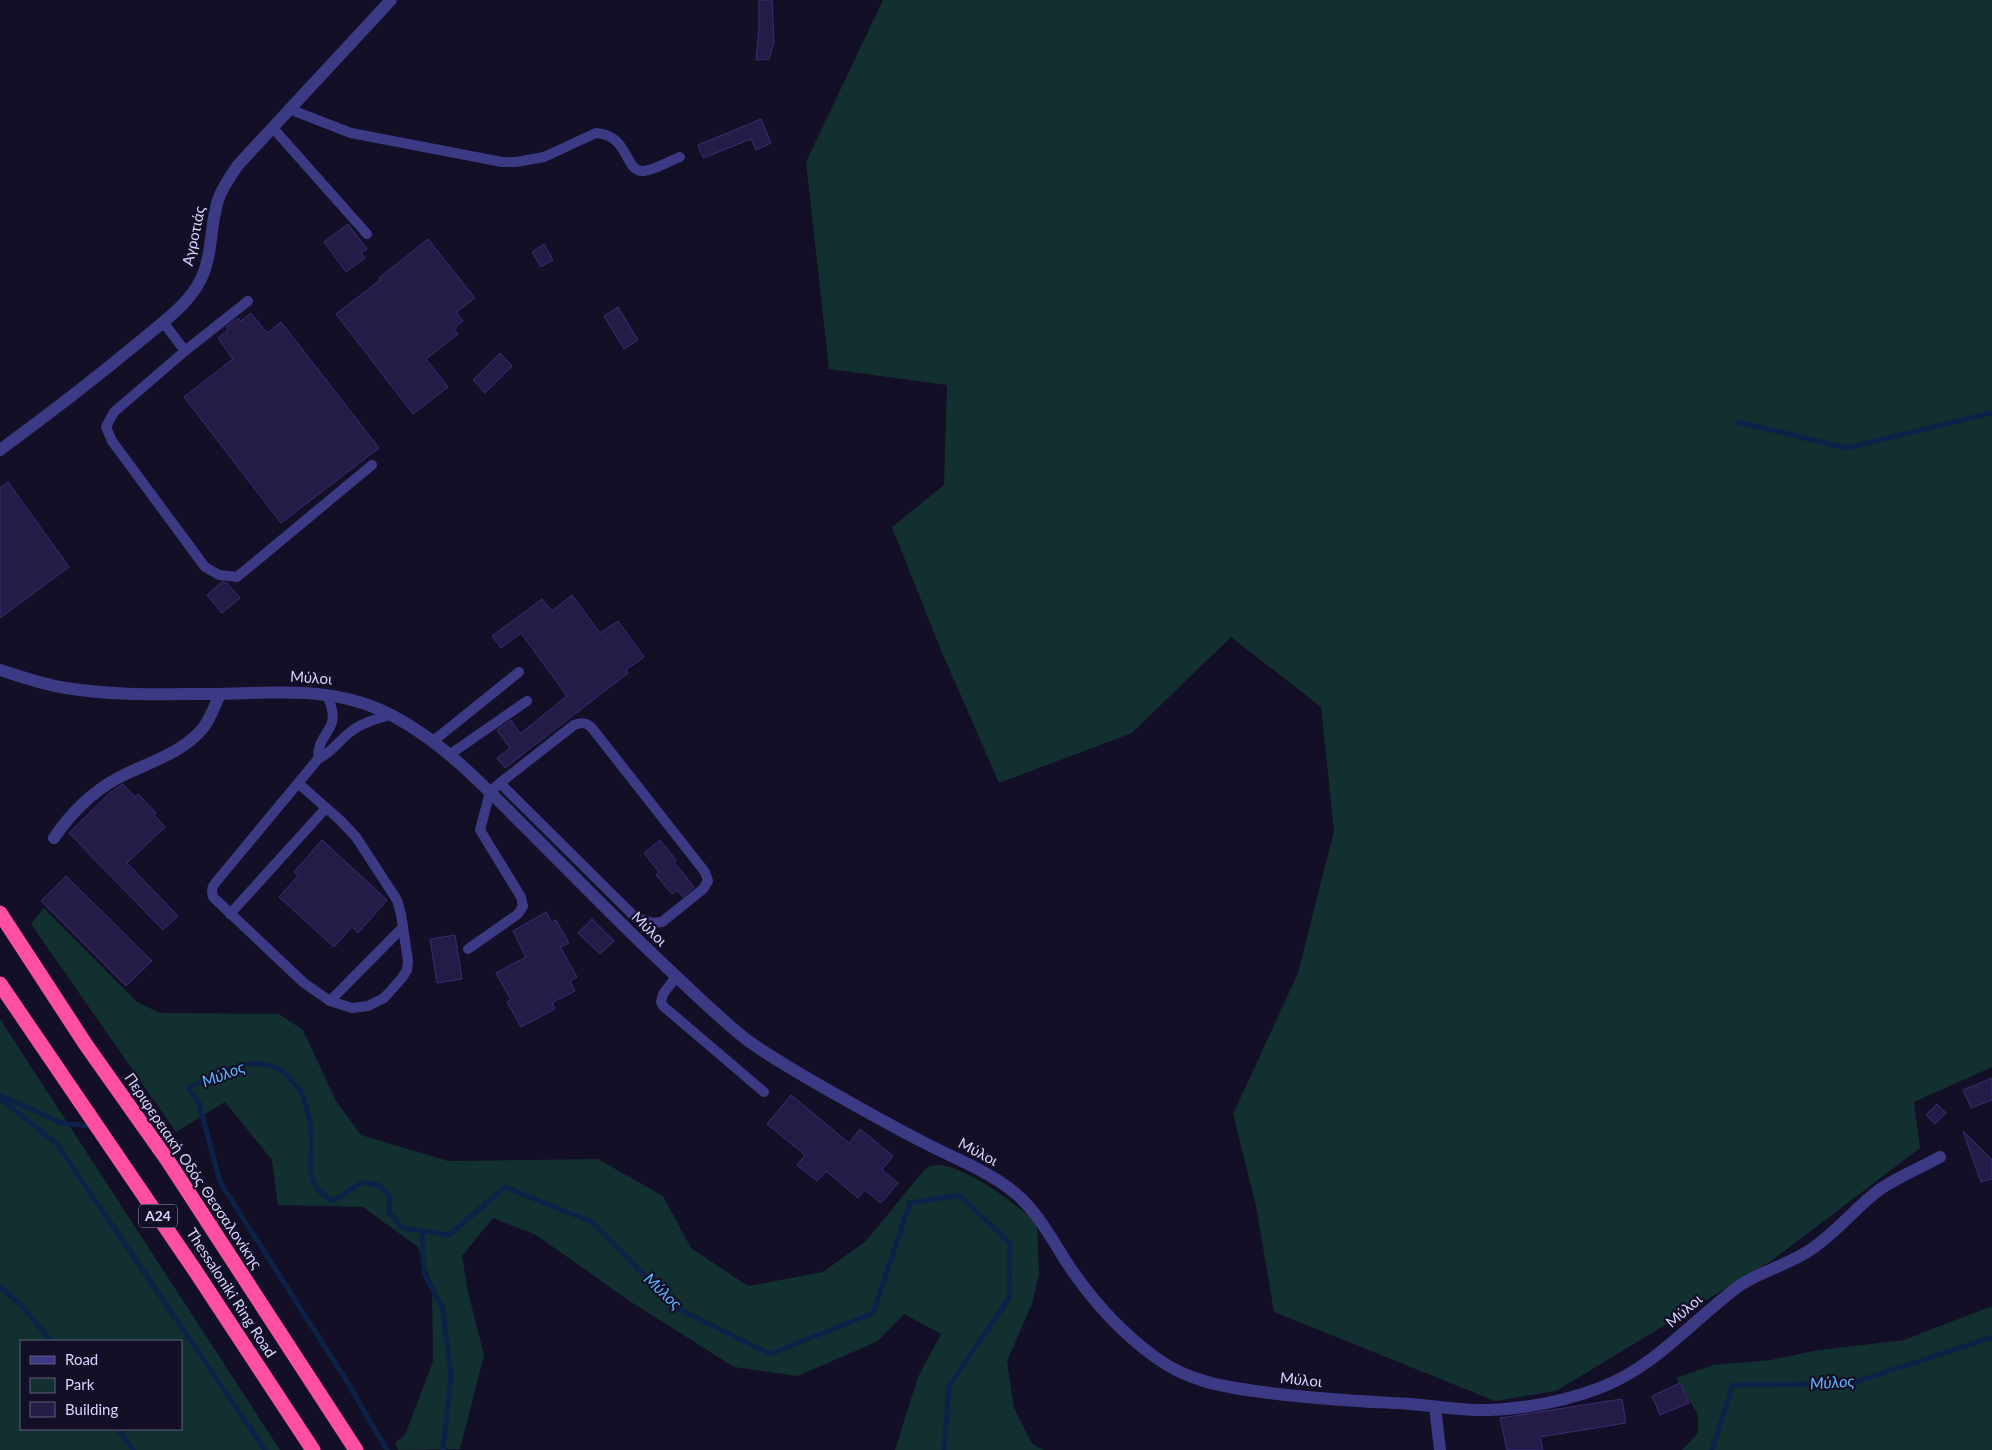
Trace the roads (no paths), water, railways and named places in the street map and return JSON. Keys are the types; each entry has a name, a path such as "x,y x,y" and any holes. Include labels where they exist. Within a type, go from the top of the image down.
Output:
{"highway":[{"name":"Περιφερειακή Οδός Θεσσαλονίκης","path":"0,913 86,1045 168,1161 356,1450"},
{"name":"Thessaloniki Ring Road","path":"0,984 196,1272 313,1450"}],"street":[{"name":"Αγροτιάς","path":"0,450 56,409 187,300 201,280 210,256 216,208 224,186 238,165 391,0"},
{"name":"Μύλοι","path":"0,670 63,688 108,692 220,694 286,692 327,695 354,700 390,715 432,742 490,792 676,977 732,1028 771,1056 864,1110 979,1170 1012,1191 1036,1213 1078,1279 1102,1308 1145,1349 1168,1366 1193,1379 1239,1389 1328,1400 1474,1410 1519,1407 1568,1398 1613,1382 1654,1358 1741,1285 1759,1274 1808,1252 1882,1189 1940,1157"},
{"path":"54,838 77,810 110,782 146,765 189,740 206,722 220,694"},
{"path":"1435,1406 1440,1450"}],"lane":[{"path":"289,109 351,133 502,162 516,162 544,157 596,133 614,137 632,166 639,171 647,170 680,157"},
{"path":"272,128 367,234"},
{"path":"248,301 185,350 114,412 106,427 117,449 205,567 212,572 226,577 237,577 372,465"},
{"path":"162,322 185,350"},
{"path":"432,742 519,672"},
{"path":"318,759 320,746 334,719 327,695"},
{"path":"449,756 527,701"},
{"path":"298,784 345,824 362,844 397,900 408,966 402,978 388,995 374,1004 360,1008 344,1006 330,1001 304,983 212,897 212,887 318,759 330,752 355,728 390,715"},
{"path":"468,949 518,914 522,906 521,897 480,830 490,792 500,784 574,725 588,724 708,876 706,886 662,922 653,923 636,918 500,784"},
{"path":"230,914 326,808"},
{"path":"330,1001 403,927"},
{"path":"676,977 661,998 663,1006 764,1092"}],"waterway":[{"path":"1738,422 1846,448 1992,413"},
{"name":"Μύλος","path":"387,1450 346,1380 220,1182 199,1103 188,1088 223,1072 247,1065 270,1066 282,1071 301,1090 310,1122 311,1172 316,1188 323,1195 334,1201 362,1182 378,1185 390,1196 389,1213 403,1228 449,1235 505,1187 592,1222 677,1308 770,1354 873,1313 910,1203 959,1195 1010,1243 1009,1298 949,1386 944,1450"},
{"path":"0,1095 61,1123 93,1126"},
{"path":"0,1098 57,1144 265,1450"},
{"path":"422,1231 424,1273 443,1309 451,1376 443,1450"},
{"path":"0,1287 23,1307 50,1340"},
{"name":"Μύλος","path":"1712,1450 1733,1385 1850,1384 1992,1337"},
{"path":"119,1430 133,1450"}]}
